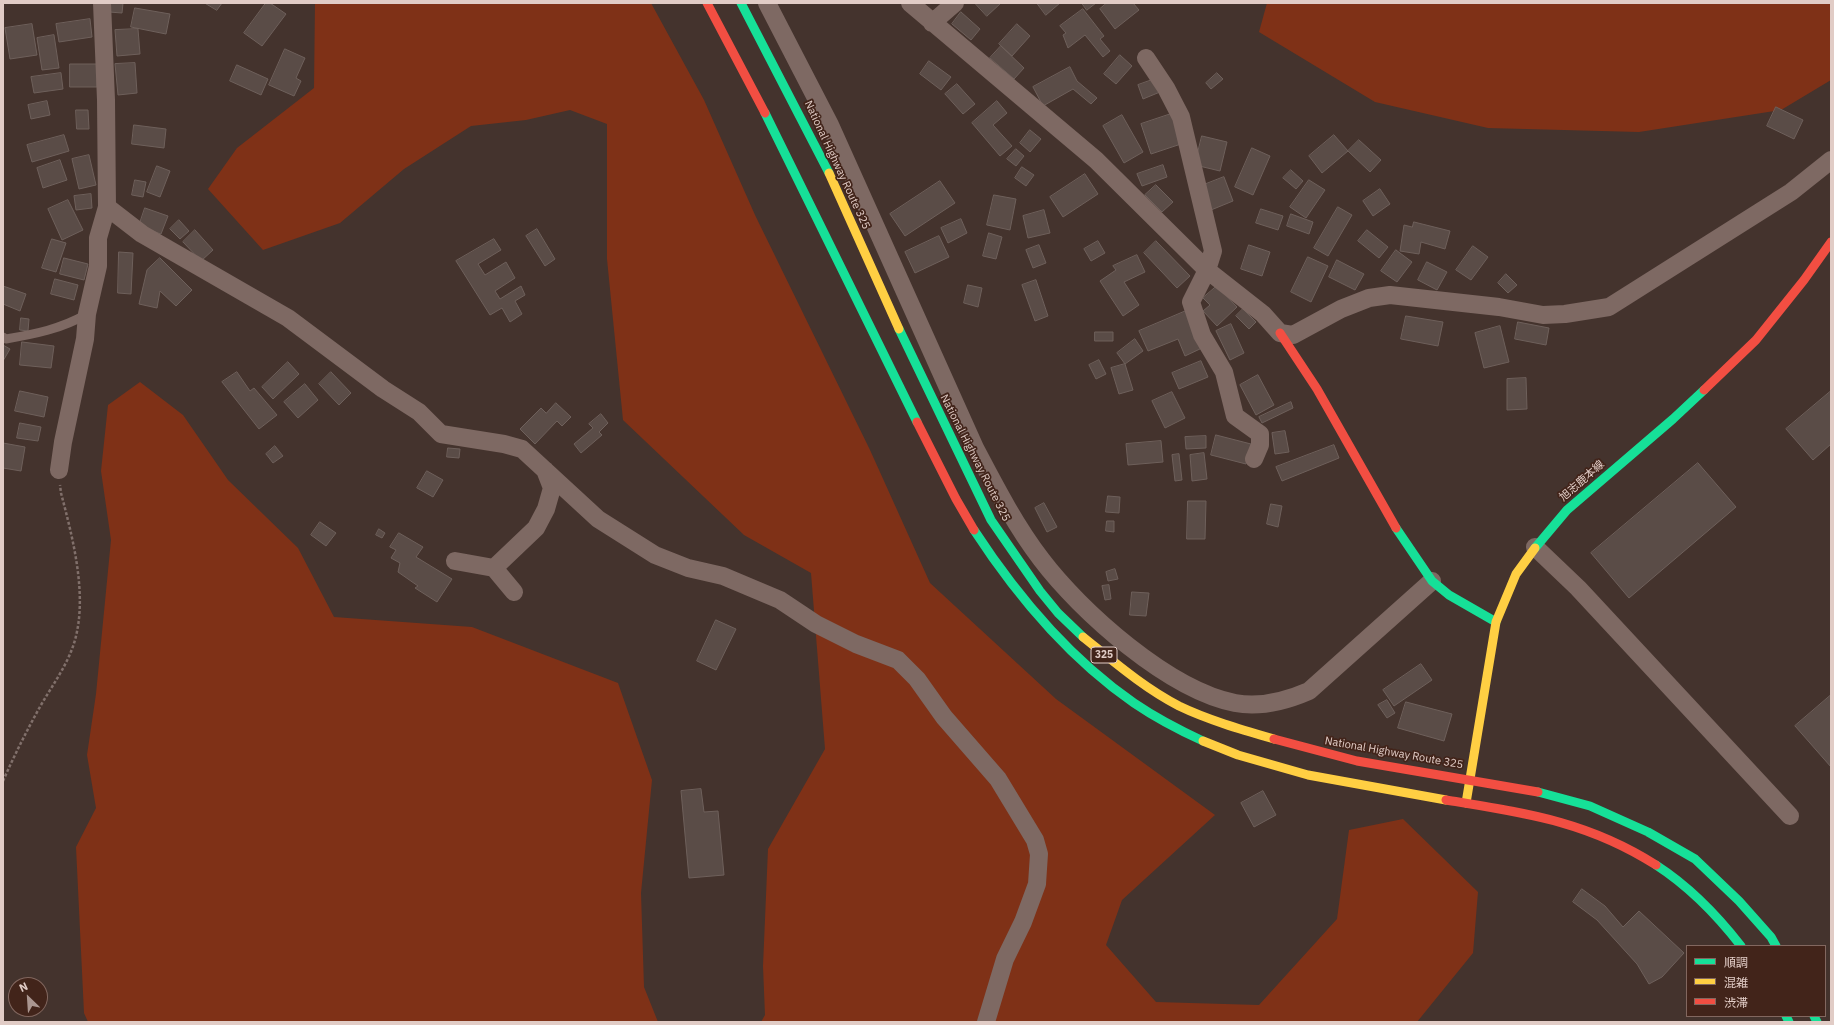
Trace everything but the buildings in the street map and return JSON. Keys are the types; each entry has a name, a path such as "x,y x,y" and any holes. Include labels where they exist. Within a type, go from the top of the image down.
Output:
{"main road":[{"name":"325","path":"707,3 757,97 938,464 968,520 1030,608 1064,644 1103,681 1165,723 1207,744 1294,772 1516,811 1566,823 1608,838 1676,877 1725,923 1740,945"},
{"name":"National Highway Route 325","path":"742,3 821,155 911,355 991,520 1040,591 1058,613 1082,636 1137,680 1179,706 1239,729 1300,747 1357,761 1528,788 1590,806 1648,832 1695,860 1739,901 1771,937 1775,945"},
{"name":"旭志鹿本線","path":"1466,803 1496,622 1516,574 1535,547 1567,510 1673,419 1756,340 1804,280 1831,242"},
{"path":"1280,334 1317,389 1388,516 1432,581 1449,595 1496,622"}],"street":[{"path":"59,470 85,339 87,314 98,266 98,238 107,207 106,100 102,3"},
{"path":"767,3 830,125 975,448 994,485 1017,524 1042,560 1071,593 1102,624 1136,652 1176,678 1209,695 1236,703 1262,705 1288,700 1309,691 1432,581"},
{"path":"910,3 1096,160 1207,270 1263,314 1280,334 1293,335 1341,309 1369,298 1390,295 1499,307 1543,315 1565,314 1609,307 1791,192 1831,160"},
{"path":"932,23 955,3"},
{"path":"1146,58 1166,88 1181,116 1213,251 1207,270 1191,302 1202,336 1224,372 1235,416 1260,434 1260,446 1254,459"},
{"path":"107,207 142,234 288,318 383,389 419,412 441,434 504,444 522,449 544,467 574,499 598,519 655,555 688,568 723,576 780,600 816,624 856,644 898,660 917,679 944,717 998,779 1035,840 1038,854 1037,884 1023,922 1005,959 986,1022"},
{"path":"494,568 536,528 546,510 552,488 544,467"},
{"path":"1535,547 1578,588 1790,816"},
{"path":"455,562 494,568 514,592"}],"lane":[{"path":"3,337 6,339 42,333 73,322 87,314"}],"path":[{"path":"3,781 21,740 72,648 79,622 78,578 73,539 61,493 59,470"}],"shaded area":[{"path":"315,3 651,3 704,100 755,215 870,450 930,583 1056,699 1215,815 1122,900 1106,945 1156,1002 1259,1005 1337,919 1349,830 1403,819 1478,892 1473,953 1417,1022 761,1022 765,1015 763,966 768,849 825,749 811,573 744,535 623,420 607,259 607,124 570,110 526,120 471,126 404,169 340,223 263,250 208,189 237,148 314,88"},
{"path":"1267,3 1831,3 1831,80 1781,110 1639,132 1488,128 1375,102 1259,32"},
{"path":"140,382 183,415 228,480 298,548 334,617 472,627 618,683 652,780 641,893 644,987 658,1022 88,1022 84,1013 76,847 96,808 87,755 96,694 111,540 101,471 108,405"}],"traffic: fast":[{"path":"741,3 829,173"},
{"path":"765,113 917,422"},
{"path":"899,329 991,520 1040,591 1058,613 1083,637"},
{"path":"1535,548 1567,510 1673,419 1704,390"},
{"path":"1396,528 1432,581 1449,595 1496,622"},
{"path":"974,530 1026,602 1066,646 1110,685 1134,703 1168,724 1203,741"},
{"path":"1538,792 1590,806 1648,832 1695,859 1739,901 1771,937 1775,945"},
{"path":"1656,865 1692,892 1722,923 1740,945"},
{"path":"1786,1017 1789,1022"},
{"path":"1814,1017 1817,1022"}],"traffic: slow":[{"path":"829,173 899,329"},
{"path":"1466,803 1496,622 1516,574 1535,548"},
{"path":"1083,637 1141,683 1179,706 1214,720 1274,739"},
{"path":"1203,741 1238,755 1308,775 1446,800"}],"traffic: jam":[{"path":"707,3 765,113"},
{"path":"1704,390 1756,340 1804,280 1831,242"},
{"path":"1280,333 1317,389 1396,528"},
{"path":"917,422 956,499 974,530"},
{"path":"1274,739 1357,761 1538,792"},
{"path":"1446,800 1502,809 1555,821 1605,838 1656,865"}]}
